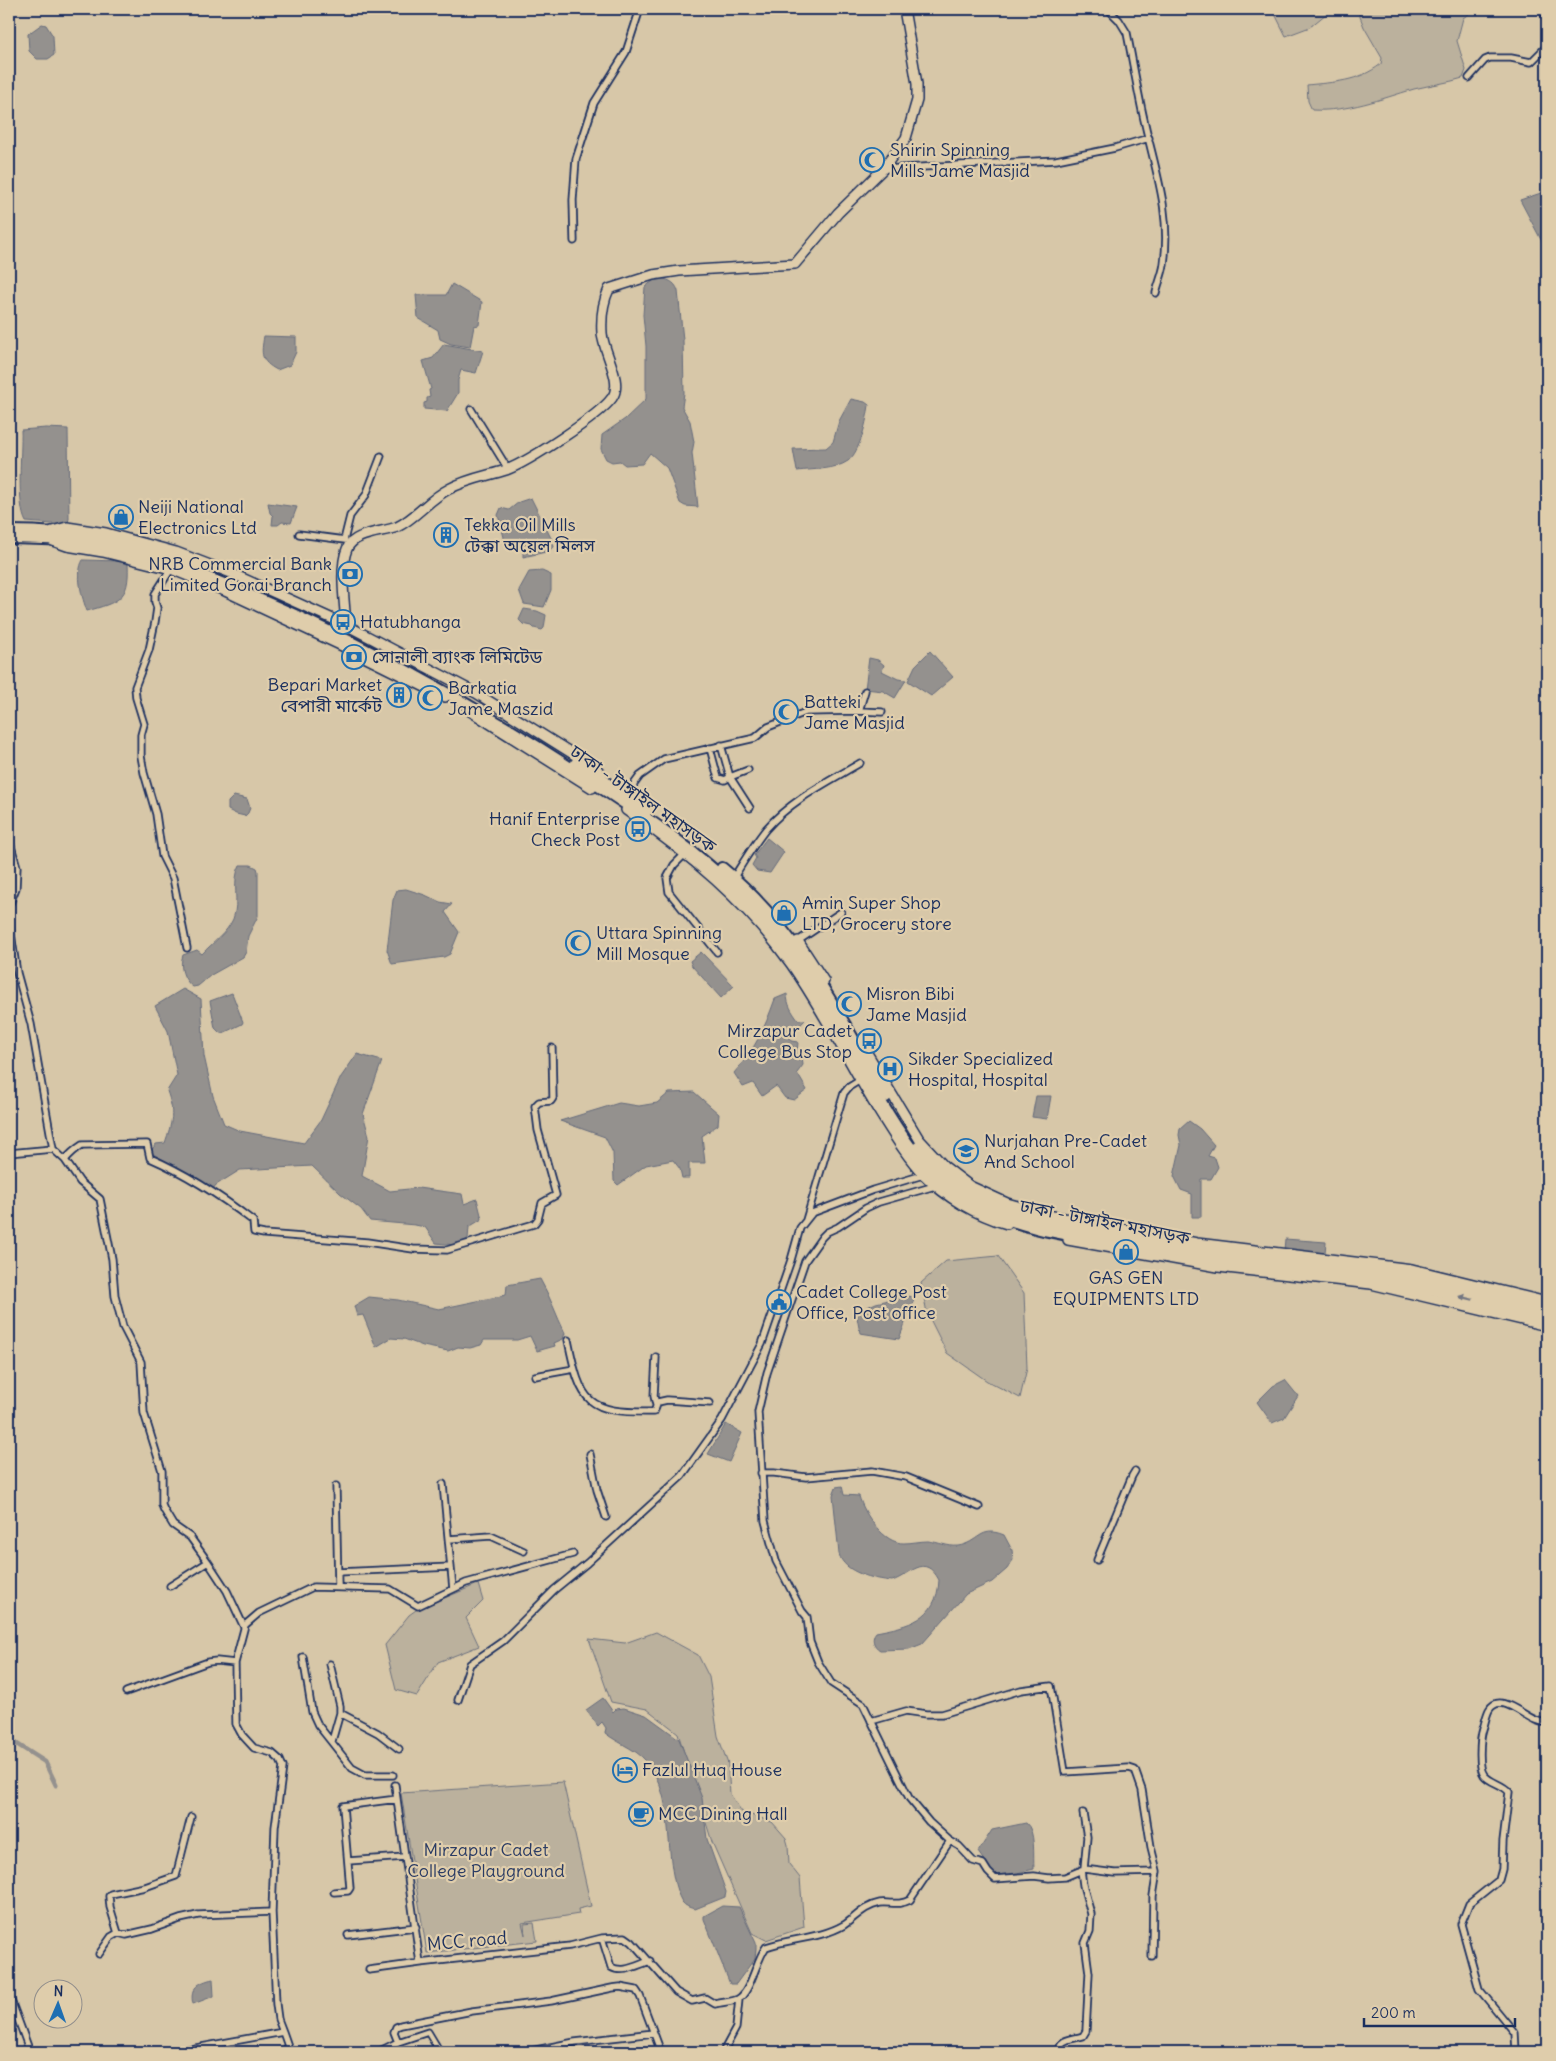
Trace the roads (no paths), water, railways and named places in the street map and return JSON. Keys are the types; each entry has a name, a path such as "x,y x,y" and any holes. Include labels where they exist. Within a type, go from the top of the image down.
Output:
{"highway":[{"name":"ঢাকা - টাঙ্গাইল মহাসড়ক","path":"9,531 50,535 121,548 222,582 343,637 406,669 480,710 650,819 687,852 730,884 770,927 802,970 863,1078 904,1140 926,1168 954,1192 990,1213 1054,1232 1255,1268 1403,1283 1547,1317"},
{"name":"ঢাকা - টাঙ্গাইল মহাসড়ক","path":"9,538 50,535"},
{"name":"ঢাকা - টাঙ্গাইল মহাসড়ক","path":"601,786 626,795 654,814 734,877 796,942 901,1124 919,1149 953,1181 989,1204 1028,1218 1088,1230 1213,1251 1407,1275 1547,1309"}],"main road":[{"path":"346,625 344,568 348,541 398,526 416,514 429,501 450,488 508,469 553,443 606,406 614,396 617,389 616,380 608,360 602,334 604,300 609,289 653,275 679,271 795,264 838,214 883,170 906,138 917,100 917,84 904,9"},
{"path":"50,535 67,527 106,533 176,552 231,573 346,625 476,693 597,769 601,786"},
{"path":"50,535 67,546 103,552 171,569 225,591 453,701 601,786"},
{"path":"796,942 919,1139 944,1166 970,1186 985,1194 1007,1203 1071,1220 1196,1243 1412,1269 1547,1302"},
{"path":"863,1078 898,1142 923,1175 962,1205 991,1219 1052,1236 1114,1249 1371,1284 1547,1326"}],"street":[{"path":"574,241 573,200 576,159 594,103 626,52 640,9"},
{"path":"1108,9 1119,20 1127,33 1148,138 1166,212 1164,266 1156,293"},
{"path":"1543,9 1547,22"},
{"path":"1469,78 1485,60 1499,57 1531,62 1547,46"},
{"path":"883,170 1056,160 1115,148 1148,138"},
{"path":"471,409 508,469"},
{"path":"299,534 348,541 350,516 366,495 381,456"},
{"path":"171,569 155,594 155,622 149,650 135,687 136,698 144,724 141,742 144,773 156,814 162,856 172,878 187,948"},
{"path":"859,710 864,691"},
{"path":"626,795 640,776 664,759 755,738 768,727 806,712 859,710 882,712"},
{"path":"720,745 730,777 750,808"},
{"path":"710,748 718,778 725,780 748,770"},
{"path":"734,877 762,835 782,813 805,796 860,763"},
{"path":"9,839 17,868 16,888 10,901 9,912 17,973 31,1024 54,1149 65,1160 80,1182 100,1199 112,1259 115,1296 119,1312 123,1327 141,1362 144,1413 162,1471 162,1505 173,1524 190,1537 208,1562 227,1592 244,1627"},
{"path":"687,852 674,865 667,878 669,892 717,952"},
{"path":"796,942 841,912"},
{"path":"65,1160 70,1153 76,1151 82,1145 148,1144 150,1158 227,1201 253,1221 256,1233 367,1242 413,1249 447,1250 534,1224 538,1219 542,1203 556,1195 538,1130 535,1106 539,1102 550,1101 553,1098 552,1048"},
{"path":"805,1222 812,1193 844,1093 863,1078"},
{"path":"9,1153 54,1149"},
{"path":"458,1700 470,1664 503,1640 554,1590 650,1507 688,1468 722,1420 762,1344 800,1228 812,1213 830,1205 923,1175"},
{"path":"935,1186 878,1202 827,1232 811,1251 801,1273 767,1374 758,1412 765,1521 776,1560 802,1611 808,1618 810,1642 818,1662 831,1683 863,1704 909,1798 929,1822 950,1841 963,1849 973,1861 983,1864 992,1877 995,1879 1034,1876 1048,1878 1065,1877 1083,1870 1115,1873 1157,1872"},
{"path":"568,1340 574,1369 587,1398 595,1404 628,1412 654,1412 656,1405 654,1396 656,1357"},
{"path":"535,1376 574,1369"},
{"path":"656,1405 658,1402 667,1400 710,1403"},
{"path":"590,1454 597,1490 606,1517"},
{"path":"761,1473 806,1477 872,1471 906,1477 979,1507"},
{"path":"1097,1560 1135,1471"},
{"path":"443,1484 453,1589"},
{"path":"336,1486 338,1587"},
{"path":"449,1539 491,1536 524,1551"},
{"path":"290,2052 278,2019 276,2004 272,1912 275,1827 283,1767 280,1760 272,1753 254,1748 242,1735 236,1724 235,1663 244,1627 259,1613 313,1587 390,1589 418,1606 453,1589 510,1570 573,1554"},
{"path":"170,1586 208,1562"},
{"path":"338,1572 451,1567"},
{"path":"303,1657 312,1712 318,1725 352,1768 365,1774 393,1775"},
{"path":"126,1692 208,1662 235,1663"},
{"path":"330,1664 340,1706 340,1713 332,1741"},
{"path":"871,1721 906,1711 942,1714 1022,1690 1051,1686 1065,1772 1129,1768 1135,1770 1142,1790 1157,1872 1152,1896 1152,1956"},
{"path":"1516,2052 1515,2033 1479,1989 1461,1924 1468,1904 1499,1880 1502,1869 1503,1841 1509,1792 1484,1774 1481,1764 1480,1736 1490,1709 1497,1703 1504,1703 1537,1722 1547,1722"},
{"path":"340,1713 378,1733 399,1749"},
{"name":"MCC road","path":"395,1785 420,1963 570,1946 602,1938 621,1937 629,1939 676,1992 690,2001 705,1998 715,2004 739,1998"},
{"path":"334,1892 350,1890 343,1806 397,1799"},
{"path":"1058,2052 1063,2040 1083,2036 1086,2032 1089,1973 1086,1943 1090,1931 1091,1914 1083,1885 1087,1837 1083,1813"},
{"path":"118,1933 109,1896 145,1887 176,1876 190,1817"},
{"path":"724,2052 736,2028 739,1998 747,1989 754,1970 766,1948 821,1934 844,1925 865,1908 880,1903 901,1904 910,1900 950,1841"},
{"path":"348,1861 405,1857"},
{"path":"99,1954 111,1937 118,1933 126,1934 152,1929 198,1915 272,1912"},
{"path":"348,1936 416,1927"},
{"path":"602,1938 611,1967 616,1970 632,1968 650,1961"},
{"path":"369,1970 420,1963"},
{"path":"398,2042 394,2032 396,2027 401,2025 472,2011 551,2001 620,1987 636,1990 640,1996 661,2052"},
{"path":"9,1995 30,2052"},
{"path":"174,2052 283,2032"},
{"path":"378,2052 398,2042 428,2032 440,2052"},
{"path":"530,2052 575,2042 654,2033"}],"waterway":[{"path":"9,1739 45,1762 56,1785"}],"place":[{"name":"Shirin Spinning Mills Jame Masjid","path":"872,160"},
{"name":"Neiji National Electronics Ltd","path":"121,517"},
{"name":"Tekka Oil Mills টেক্কা অয়েল মিলস","path":"446,535"},
{"name":"NRB Commercial Bank Limited Gorai Branch","path":"350,574"},
{"name":"Hatubhanga","path":"343,622"},
{"name":"সোনালী ব্যাংক লিমিটেড","path":"354,657"},
{"name":"Bepari Market বেপারী মার্কেট","path":"399,695"},
{"name":"Barkatia Jame Maszid","path":"430,698"},
{"name":"Batteki Jame Masjid","path":"786,712"},
{"name":"Hanif Enterprise Check Post","path":"638,829"},
{"name":"Amin Super Shop LTD, Grocery store","path":"784,913"},
{"name":"Uttara Spinning Mill Mosque","path":"578,943"},
{"name":"Misron Bibi Jame Masjid","path":"849,1004"},
{"name":"Mirzapur Cadet College Bus Stop","path":"869,1041"},
{"name":"Sikder Specialized Hospital, Hospital","path":"890,1069"},
{"name":"Nurjahan Pre-Cadet And School","path":"966,1151"},
{"name":"GAS GEN EQUIPMENTS LTD","path":"1126,1252"},
{"name":"Cadet College Post Office, Post office","path":"779,1302"},
{"name":"Fazlul Huq House","path":"625,1770"},
{"name":"MCC Dining Hall","path":"641,1814"}],"park label":[{"name":"Mirzapur Cadet College Playground","path":"486,1860"}]}
